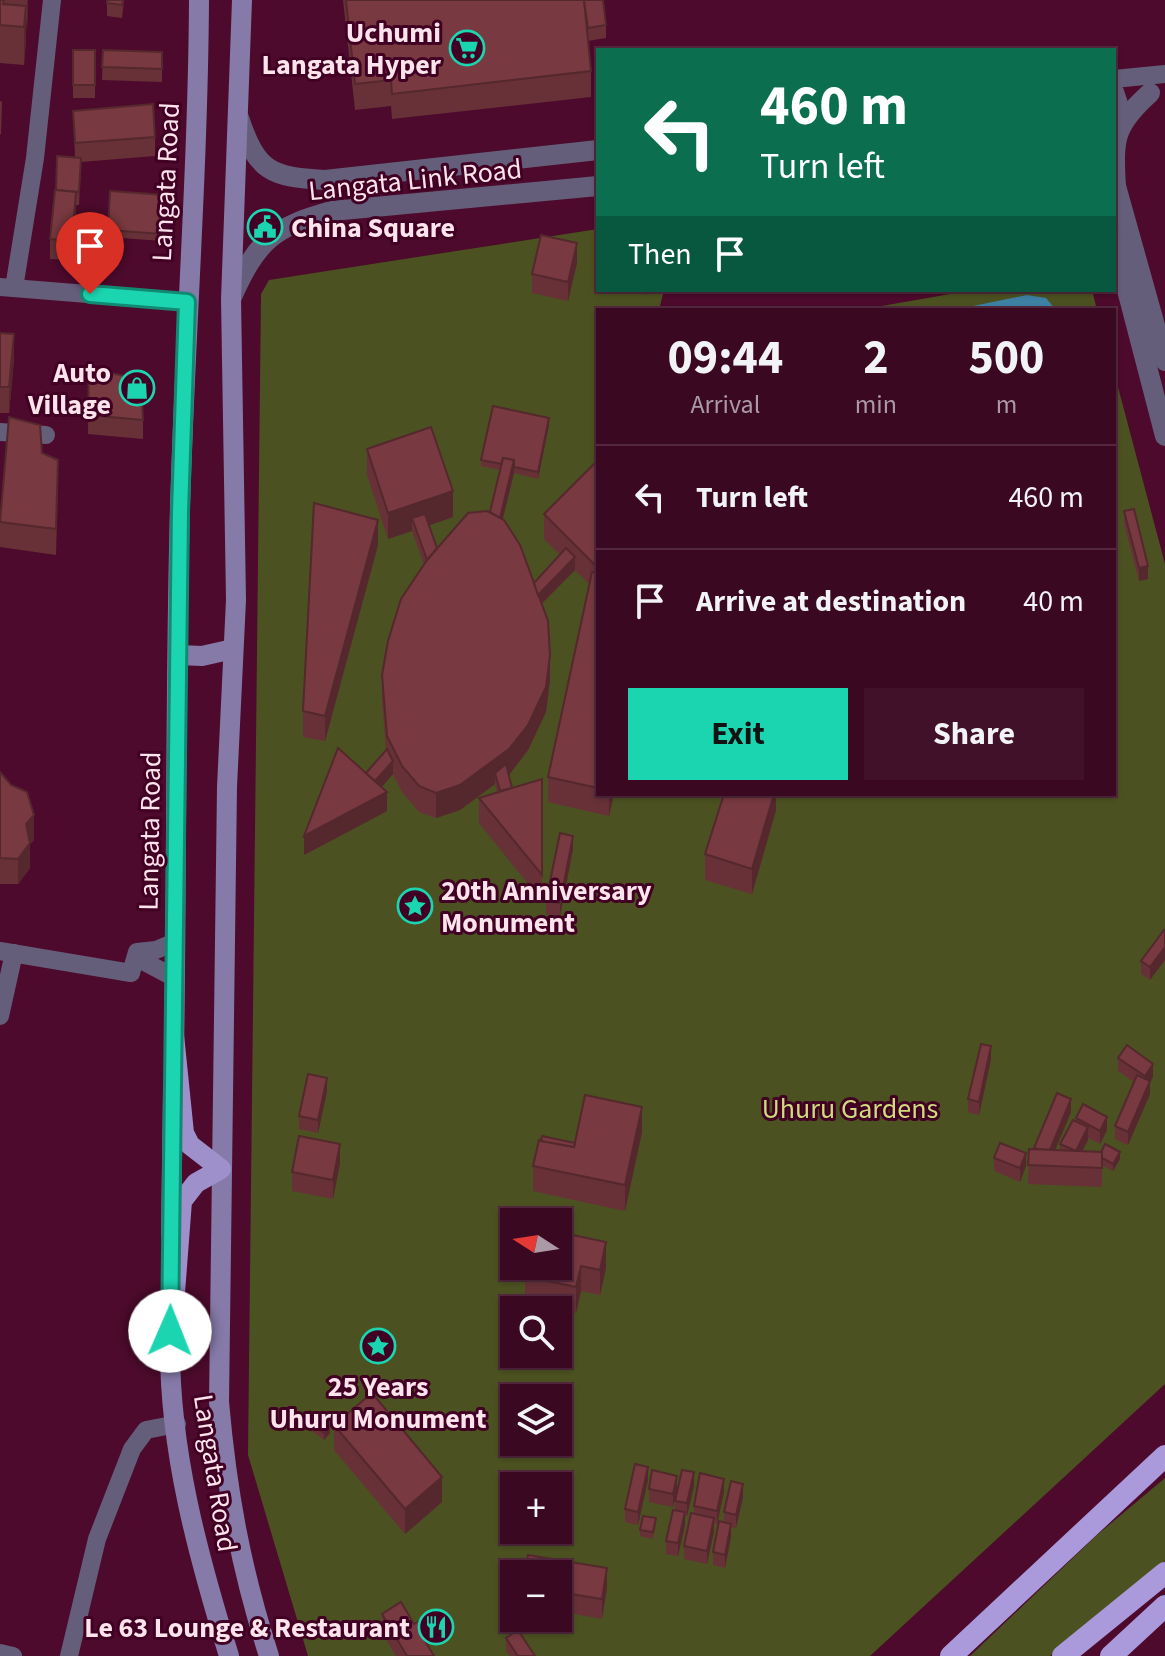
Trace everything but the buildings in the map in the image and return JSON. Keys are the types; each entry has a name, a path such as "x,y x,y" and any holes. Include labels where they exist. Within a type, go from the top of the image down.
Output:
{"highway":[{"path":"951,1656 1165,1456"},
{"path":"1063,1656 1165,1573"},
{"path":"1111,1656 1165,1606"}],"main road":[{"name":"Langata Road","path":"199,0 198,129 187,302 179,655 170,1358 195,1540 229,1656"},
{"name":"Langata Road","path":"242,0 231,299 233,649 227,787 219,1402 228,1499 269,1656"},
{"path":"179,655 202,656 233,649"},
{"path":"170,1358 182,1201 196,1183 221,1169 190,1145 184,1133 174,1035"}],"street":[{"path":"52,0 35,158 7,287 187,302"},
{"path":"1116,79 1165,74"},
{"path":"1116,108 1157,90"},
{"path":"1116,148 1126,114 1157,90"},
{"name":"Langata Link Road","path":"238,115 247,145 263,166 283,177 325,180 596,150"},
{"name":"Langata Link Road","path":"231,299 259,246 294,221 332,211 596,186"},
{"path":"1116,189 1165,361"},
{"path":"1116,248 1165,436"},
{"path":"0,432 46,435"},
{"path":"131,973 137,952 156,950 175,942"},
{"path":"0,1016 7,952 131,973"},
{"path":"131,973 136,958 175,978"},
{"path":"69,1656 97,1539 132,1449 146,1430 177,1424"},
{"path":"0,1653 13,1656"}],"green space":[{"name":"Uhuru Gardens","path":"596,229 596,292 664,292 660,308 596,308 596,796 1116,796 1116,380 1165,564 1165,1384 870,1656 308,1656 248,1455 261,294 269,280"},
{"path":"962,292 1092,292 1096,308 870,308"},
{"path":"1165,1478 1165,1561 1050,1656 970,1656 1097,1535"}],"water":[{"path":"1027,295 1046,298 1054,308 964,308"}],"place":[{"name":"Uchumi Langata Hyper","path":"467,48"},
{"name":"China Square","path":"265,227"},
{"name":"Auto Village","path":"137,388"},
{"name":"20th Anniversary Monument","path":"415,906"},
{"name":"25 Years Uhuru Monument","path":"378,1346"},
{"name":"Le 63 Lounge & Restaurant","path":"436,1627"}],"route":[{"path":"90,294 187,302 180,512 170,1331"}]}
